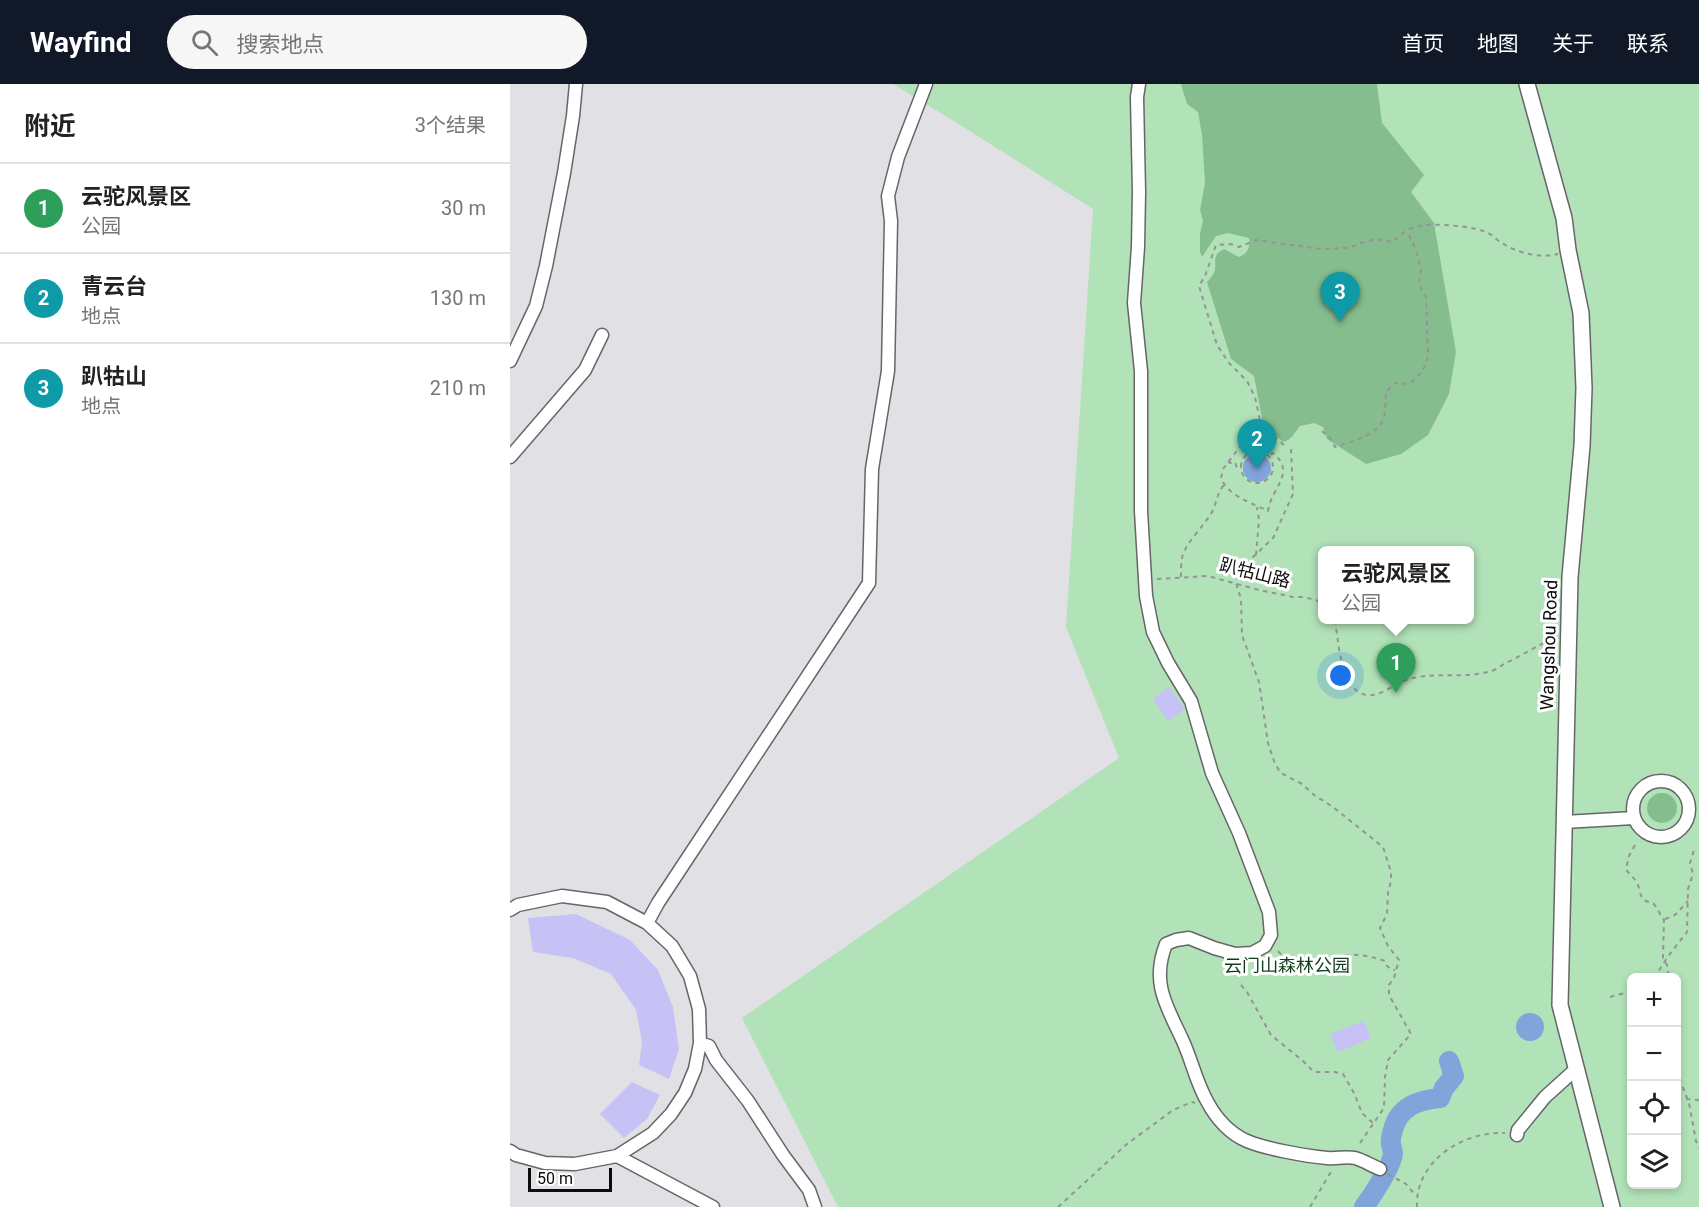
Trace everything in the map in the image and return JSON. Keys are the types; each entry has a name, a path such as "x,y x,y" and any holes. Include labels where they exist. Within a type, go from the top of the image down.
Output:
{"street":[{"path":"510,361 536,306 546,266 564,173 576,84"},
{"path":"647,922 869,583 872,469 888,371 891,221 888,196 898,158 926,84"},
{"path":"1139,84 1137,107 1139,192 1134,303 1141,371 1140,492 1146,596 1153,632 1168,663 1191,701 1212,773 1239,833 1269,912 1271,935 1265,946 1252,953 1235,954 1189,938 1166,944 1161,958 1159,980 1162,995 1187,1048 1208,1104 1219,1120 1245,1141 1303,1154 1355,1158 1380,1169"},
{"name":"Wangshou Road","path":"1527,84 1564,218 1581,313 1584,388 1582,446 1570,577 1560,1005 1612,1207"},
{"path":"510,457 585,370 602,335"},
{"path":"1664,781 1681,788 1694,806 1682,829 1667,837 1659,838 1645,833 1637,825 1632,809 1639,791 1646,785 1664,781"},
{"path":"1564,822 1634,818"},
{"path":"510,910 518,905 562,896 607,902 647,922 672,946 690,976 699,1009 700,1043 689,1085 671,1114 653,1133 617,1156 574,1164 545,1162 516,1155 510,1151"},
{"path":"700,1043 709,1046 716,1060 748,1101 783,1155 810,1190 815,1207"},
{"path":"1517,1135 1518,1130 1545,1096 1576,1069"},
{"path":"617,1156 713,1207"}],"path":[{"path":"1284,445 1261,425 1252,390 1247,381 1223,355 1212,331 1199,286 1216,245 1231,244 1239,247 1256,240 1321,249 1349,248 1377,240 1392,242 1407,231 1421,225 1468,227 1488,233 1506,245 1530,255 1554,255 1568,250"},
{"path":"1322,431 1335,447 1368,435 1379,426 1384,417 1386,392 1395,383 1408,384 1416,379 1424,368 1428,357 1426,297 1419,285 1421,269 1416,250 1407,231"},
{"path":"1242,444 1223,469 1221,478 1227,488 1257,507 1268,511 1269,502 1283,477 1284,467 1273,453 1267,455"},
{"path":"1267,455 1268,449"},
{"path":"1291,449 1293,494 1273,538 1239,574 1236,583 1241,599 1242,635 1259,682 1268,743 1275,764 1281,773 1302,784 1383,847 1391,882 1387,915 1380,928 1388,946 1399,960 1394,978 1389,985 1389,995 1411,1034 1388,1060 1384,1108 1359,1144 1355,1158"},
{"path":"1258,451 1267,455 1273,463 1273,471 1269,478 1261,483 1248,481 1242,475 1241,467 1244,458 1258,451"},
{"path":"1228,461 1234,462 1237,468 1241,467"},
{"path":"1181,577 1185,550 1213,510 1216,498 1224,485"},
{"path":"1256,555 1259,520 1257,507"},
{"name":"趴牯山路","path":"1145,581 1208,576 1268,592 1318,601"},
{"path":"1336,624 1342,664 1348,680 1354,689 1371,696 1404,681 1422,676 1490,672 1558,635 1569,632"},
{"path":"1635,845 1626,869 1636,881 1639,895 1647,902 1654,904 1664,920 1664,958 1668,973"},
{"path":"1657,973 1687,932 1688,889 1693,874 1690,863 1694,850"},
{"path":"1664,920 1675,915 1688,901"},
{"path":"1278,951 1284,958 1299,963 1316,963 1346,955 1365,955 1385,962 1392,970 1397,969"},
{"path":"1241,985 1271,1035 1314,1072 1343,1074 1362,1113 1373,1123"},
{"path":"1610,997 1627,992"},
{"path":"1681,1080 1699,1148"},
{"path":"1686,1099 1699,1100"},
{"path":"1058,1207 1127,1144 1173,1110 1192,1102 1208,1104"},
{"path":"1417,1207 1416,1196 1424,1177 1437,1157 1470,1139 1503,1132 1517,1135"},
{"path":"1310,1207 1333,1168 1333,1158"},
{"path":"1392,1176 1406,1184 1416,1196"}],"green space":[{"name":"云门山森林公园","path":"893,84 1699,84 1699,1207 838,1207 742,1018 1119,758 1066,627 1093,209"},
{"path":"1181,84 1377,84 1382,123 1424,175 1411,192 1434,223 1456,352 1449,394 1428,435 1401,454 1366,464 1327,439 1323,427 1314,423 1300,426 1291,438 1283,442 1263,424 1254,376 1231,359 1207,282 1214,273 1217,254 1224,249 1239,257 1248,250 1249,238 1228,233 1216,236 1202,257 1200,234 1203,221 1200,210 1205,183 1202,135 1198,112 1187,104"},
{"path":"1662,793 1673,797 1677,808 1673,819 1662,823 1651,819 1647,808 1651,797"}],"water":[{"path":"1257,454 1267,458 1271,468 1267,478 1257,482 1247,478 1243,468 1247,458"},
{"path":"1530,1013 1540,1017 1544,1027 1540,1037 1530,1041 1520,1037 1516,1027 1520,1017"}],"building":[{"path":"1264,563 1267,572 1259,575 1255,567"},
{"path":"1169,687 1185,709 1168,721 1153,699"},
{"path":"576,914 630,940 658,970 673,1007 679,1049 669,1079 639,1065 642,1042 636,1010 611,974 573,958 533,952 528,918"},
{"path":"1364,1021 1371,1038 1338,1052 1330,1034"},
{"path":"632,1082 660,1095 647,1119 624,1138 600,1114"}],"waterway":[{"path":"1364,1207 1392,1159 1391,1138 1400,1115 1417,1103 1440,1098 1444,1088 1454,1076 1449,1061"}],"place":[{"name":"趴牯山","path":"1340,322"},
{"name":"青云台","path":"1257,469"},
{"name":"云驼风景区","path":"1396,693"}]}
